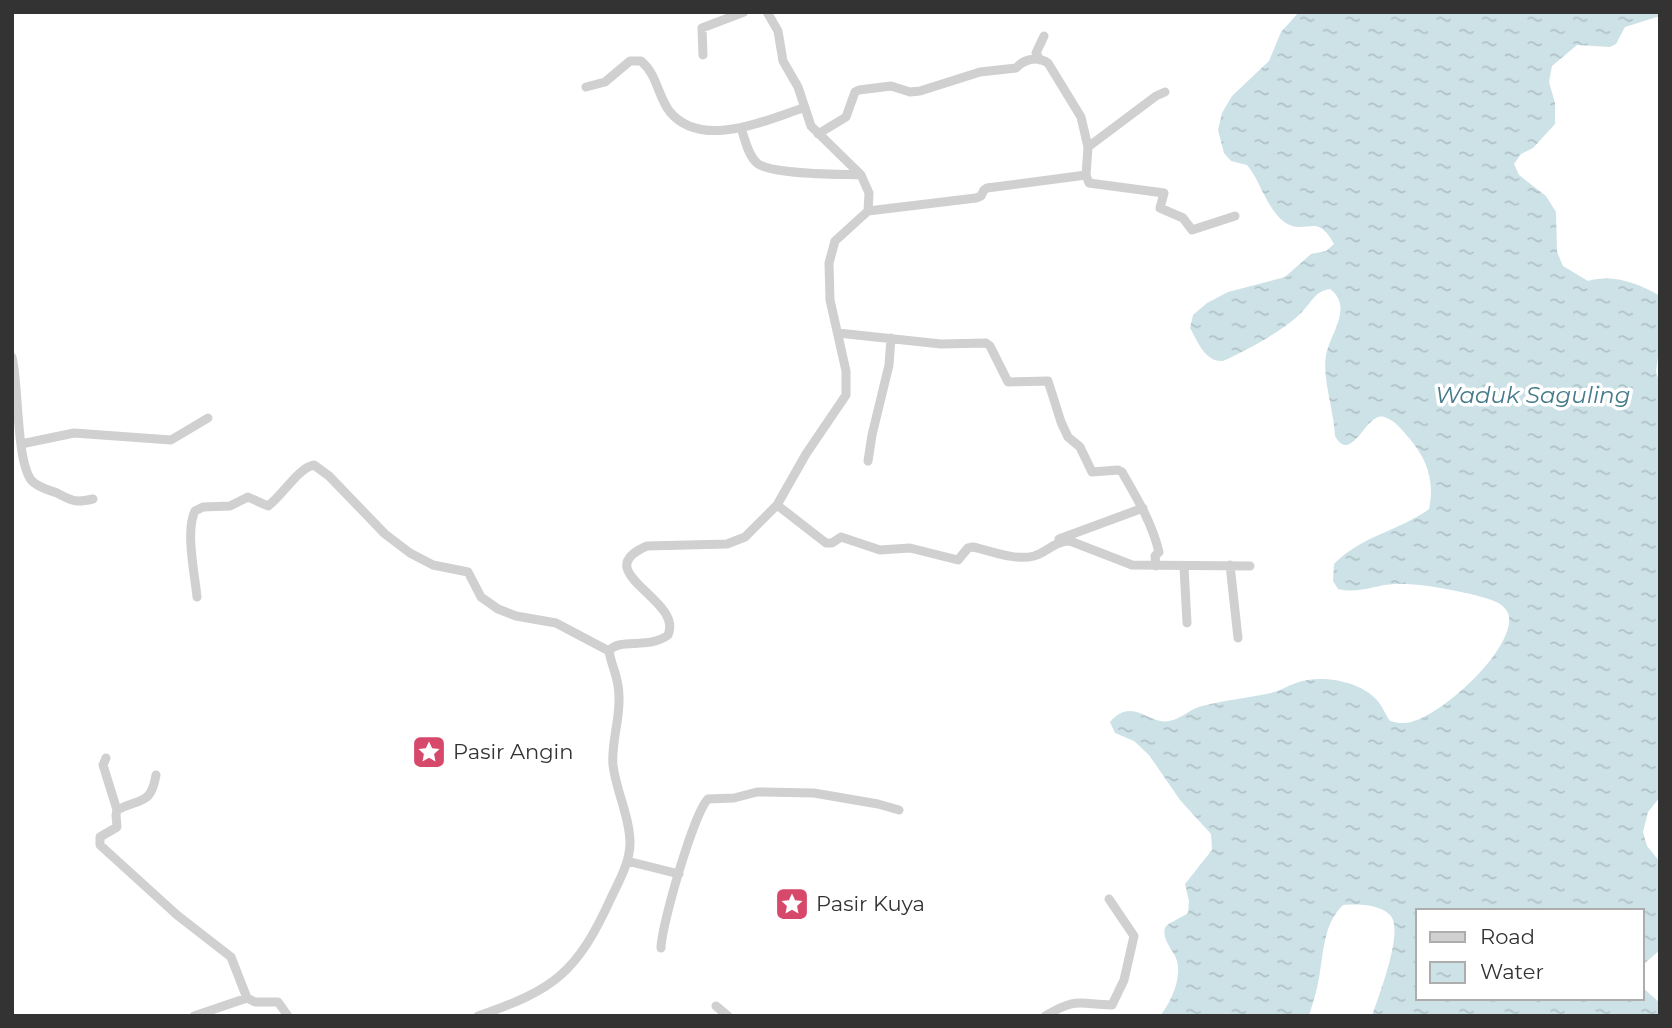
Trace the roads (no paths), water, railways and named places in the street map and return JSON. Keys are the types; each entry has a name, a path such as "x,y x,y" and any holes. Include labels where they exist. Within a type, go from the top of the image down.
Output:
{"street":[{"path":"703,55 702,28 744,12"},
{"path":"767,12 778,31 783,61 798,87 811,126 861,175 869,193 867,211"},
{"path":"1040,60 1036,53 1044,36"},
{"path":"818,134 846,117 855,92 859,90 891,86 910,92 920,91 980,72 1016,68 1023,60 1040,60 1048,63 1077,108 1088,147 1086,181 1164,193 1160,208 1183,218 1192,230 1235,216"},
{"path":"586,87 605,82 630,61 641,61 648,69 667,107 684,123 724,131 803,108"},
{"path":"1088,147 1147,102 1166,92"},
{"path":"741,128 751,155 761,166 777,171 861,175"},
{"path":"608,651 619,644 654,643 668,635 670,629 665,610 629,575 626,565 632,555 647,546 707,546 737,541 756,528 777,505 806,454 846,395 846,372 830,300 831,251 840,234 867,211 976,198 987,188 1086,175"},
{"path":"838,333 941,344 986,343 1009,382 1048,381 1060,422 1068,437 1080,447 1092,472 1121,471 1143,508 1158,549 1156,566"},
{"path":"868,461 889,365 891,338"},
{"path":"12,357 21,444 27,473 35,484 73,502 93,499"},
{"path":"21,444 74,433 171,440 208,418"},
{"path":"197,597 191,530 195,511 203,507 230,506 248,497 268,506 303,470 314,465 329,476 385,534 410,553 433,565 468,572 481,597 498,610 556,623 608,651 618,678 620,697 613,766 630,839 627,861 600,921 563,975 527,998 478,1016"},
{"path":"777,505 826,542 832,543 841,537 880,550 910,548 958,560 970,547 1026,557 1056,544 1065,536 1143,508"},
{"path":"1056,544 1070,541 1132,565 1250,566"},
{"path":"1230,565 1238,638"},
{"path":"1184,567 1187,623"},
{"path":"106,758 103,765 117,810 117,827 100,837 100,845 177,915 231,957 247,998 255,1002 278,1002 288,1016"},
{"path":"117,810 148,797 153,791 156,775"},
{"path":"661,948 663,925 679,874 703,804 710,798 734,798 757,792 814,793 899,810"},
{"path":"627,861 679,874"},
{"path":"1045,1016 1076,1001 1112,1004 1124,980 1134,936 1109,899"},
{"path":"194,1016 247,998"},
{"path":"716,1006 728,1016"}],"water":[{"name":"Waduk Saguling","path":"1299,12 1660,12 1660,16 1625,27 1616,44 1610,47 1577,45 1552,66 1549,82 1555,103 1555,124 1533,148 1521,154 1514,164 1519,175 1546,196 1556,212 1557,252 1563,266 1588,281 1616,279 1643,287 1660,296 1660,342 1656,371 1660,386 1660,797 1648,812 1643,832 1647,846 1660,862 1660,950 1644,965 1644,909 1416,909 1416,1000 1644,1000 1644,989 1660,1003 1660,1016 1372,1016 1389,964 1394,923 1390,915 1380,909 1343,905 1327,931 1309,1016 1160,1016 1173,995 1178,978 1177,961 1164,931 1169,924 1188,913 1189,901 1185,884 1212,850 1211,834 1180,800 1149,755 1134,741 1115,733 1110,722 1126,711 1169,721 1202,706 1271,693 1305,680 1327,679 1359,687 1376,699 1390,721 1408,723 1440,707 1473,680 1500,647 1507,631 1509,617 1500,604 1480,596 1404,584 1346,590 1338,589 1333,581 1334,564 1345,554 1429,509 1431,489 1421,454 1392,420 1377,417 1347,445 1341,444 1335,436 1325,364 1338,321 1340,304 1330,289 1317,295 1295,319 1275,333 1223,361 1207,355 1190,328 1193,315 1207,303 1228,292 1285,277 1311,254 1326,251 1334,244 1322,228 1298,227 1283,221 1272,208 1247,165 1231,161 1224,153 1218,130 1222,113 1232,96 1269,61 1281,32"}],"place":[{"name":"Pasir Angin","path":"429,752"},
{"name":"Pasir Kuya","path":"792,904"}]}
